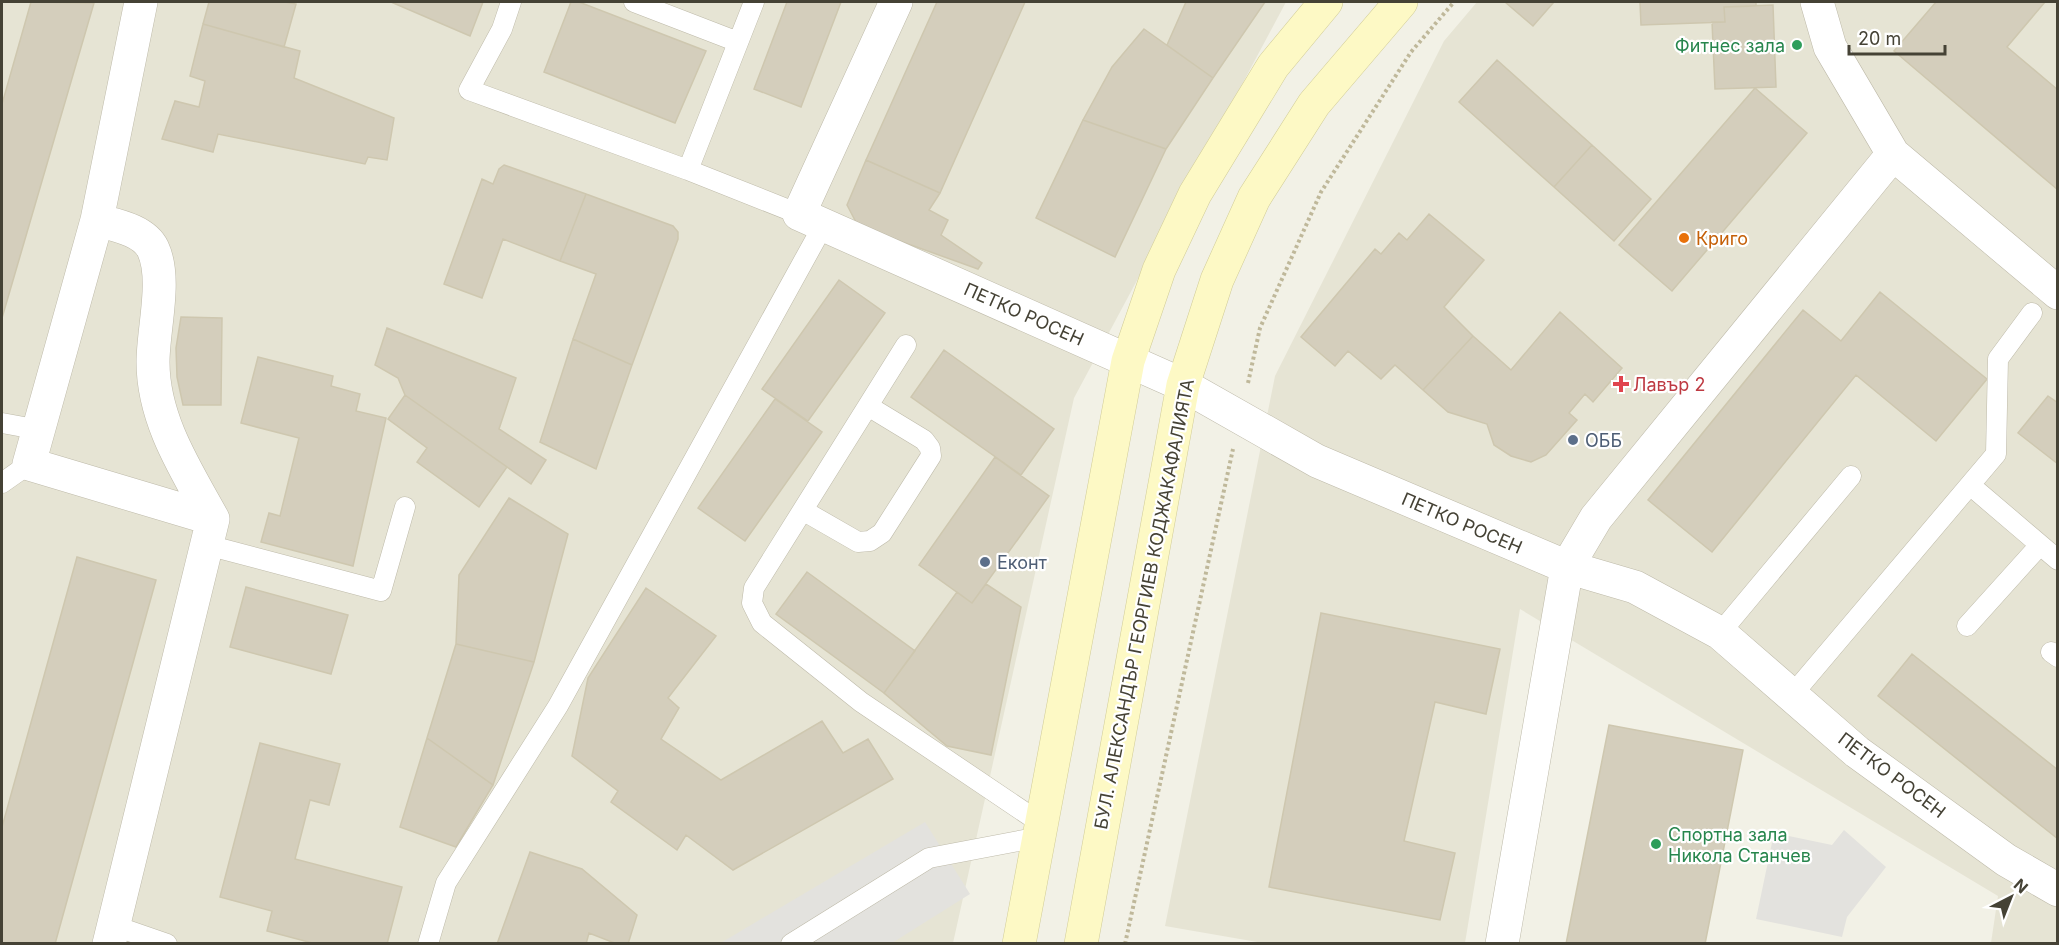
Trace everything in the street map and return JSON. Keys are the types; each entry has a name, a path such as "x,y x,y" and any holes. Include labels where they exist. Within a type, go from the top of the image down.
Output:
{"main road":[{"path":"1019,944 1128,361 1159,270 1195,194 1273,66 1326,2"},
{"name":"БУЛ. АЛЕКСАНДЪР ГЕОРГИЕВ КОДЖАКАФАЛИЯТА","path":"1081,944 1184,385 1216,280 1254,198 1314,104 1401,2"}],"street":[{"path":"141,2 97,220 29,464 210,532"},
{"path":"811,219 896,2"},
{"path":"1817,2 1830,47 1893,154 2058,292"},
{"path":"1502,944 1567,567 1596,518 1893,154"},
{"name":"ПЕТКО РОСЕН","path":"811,219 1184,385 1317,461 1567,567 1635,587 1720,633 1857,752 2006,860 2058,890"},
{"path":"97,220 135,232 152,248 158,278 153,364 158,403 171,442 210,532 110,934"}],"lane":[{"path":"428,944 446,883 558,706 811,219 688,170 469,90 502,29 511,2"},
{"path":"634,2 738,42"},
{"path":"688,170 754,2"},
{"path":"1792,695 1996,454 1998,359 2032,313"},
{"path":"906,345 754,588 752,603 762,622 861,702 1041,830"},
{"path":"804,511 858,542 870,541 882,533 931,456 930,447 924,440 868,406"},
{"path":"2,423 40,430"},
{"path":"2,483 29,464"},
{"path":"1720,633 1851,476"},
{"path":"1970,485 2058,560"},
{"path":"210,532 381,591 405,507"},
{"path":"1967,626 2040,545"},
{"path":"791,944 929,858 1041,830"},
{"path":"110,934 167,944"}],"shaded area":[{"path":"2,2 1286,2 1074,398 953,943 2,944"},
{"path":"1477,2 2057,2 2057,943 1991,943 1998,896 1520,609 1465,943 1263,943 1165,926 1275,376 1444,41"},
{"path":"925,822 970,894 892,943 719,944"},
{"path":"1844,830 1886,867 1847,917 1842,937 1756,919 1774,833 1832,845"}],"building":[{"path":"31,2 94,3 2,318 2,104"},
{"path":"209,2 296,4 284,47 203,24"},
{"path":"391,2 483,2 470,36"},
{"path":"571,2 579,2 706,51 675,123 544,72"},
{"path":"787,2 841,2 801,107 754,89"},
{"path":"937,2 1025,2 940,193 866,160"},
{"path":"1186,2 1265,2 1213,78 1167,45"},
{"path":"1505,2 1554,2 1533,26"},
{"path":"1640,2 1756,2 1756,6 1724,7 1725,22 1641,25"},
{"path":"1936,2 2045,2 2007,47 2058,90 2058,190 1894,51"},
{"path":"1773,5 1776,87 1715,89 1712,22 1725,22 1724,7"},
{"path":"203,24 300,51 294,78 394,118 387,160 368,157 365,164 218,134 213,152 162,139 175,101 199,107 205,81 190,76"},
{"path":"1144,29 1213,78 1166,149 1083,120 1112,67"},
{"path":"1497,60 1592,145 1554,187 1459,102"},
{"path":"1755,88 1807,133 1672,291 1619,245"},
{"path":"1083,120 1166,149 1115,257 1036,218"},
{"path":"1592,145 1651,199 1614,241 1554,187"},
{"path":"866,160 940,193 929,210 948,220 941,235 982,263 978,269 858,226 847,205"},
{"path":"504,165 586,194 560,261 503,239 482,298 444,284 482,179 493,184 499,169"},
{"path":"586,194 673,226 678,232 678,239 632,365 573,339 596,274 560,261"},
{"path":"1429,214 1484,260 1444,307 1473,336 1423,390 1395,365 1381,379 1348,351 1335,366 1301,337 1375,249 1381,254 1399,233 1407,240"},
{"path":"839,280 885,313 808,421 762,389"},
{"path":"1880,292 1987,379 1936,441 1856,375 1712,552 1648,500 1803,310 1841,341"},
{"path":"1560,312 1622,368 1593,402 1585,394 1569,413 1577,420 1546,455 1531,462 1511,456 1494,445 1487,424 1448,412 1423,390 1473,336 1511,370"},
{"path":"181,317 222,318 221,405 183,405 177,377 176,348"},
{"path":"387,328 516,378 499,429 546,460 531,484 405,395 398,378 375,365"},
{"path":"573,339 632,365 596,469 540,442"},
{"path":"944,350 1054,429 1021,475 911,397"},
{"path":"258,357 333,376 331,386 360,394 356,411 386,418 353,566 261,542 269,513 280,516 299,438 241,423"},
{"path":"405,395 507,467 479,507 417,462 427,448 388,419"},
{"path":"2048,396 2058,403 2058,464 2018,433"},
{"path":"775,399 822,432 745,541 698,508"},
{"path":"995,457 1049,496 972,603 919,565"},
{"path":"509,498 568,534 534,662 456,644 459,575"},
{"path":"77,557 156,580 55,944 2,944 2,827"},
{"path":"807,572 915,651 884,693 776,614"},
{"path":"986,584 1021,607 991,755 947,746 884,693 957,592 972,603"},
{"path":"246,587 348,615 331,674 230,647"},
{"path":"646,588 716,636 668,698 679,708 661,739 721,780 822,721 843,753 868,739 893,779 733,870 686,835 677,850 611,802 618,791 572,756 588,678"},
{"path":"1321,613 1500,649 1486,714 1435,702 1404,841 1455,853 1440,920 1269,887"},
{"path":"456,644 534,662 493,785 427,738"},
{"path":"1912,654 2058,770 2058,839 1878,696"},
{"path":"1609,725 1743,750 1705,944 1566,944"},
{"path":"427,738 493,785 456,847 400,827"},
{"path":"260,743 340,764 329,805 310,800 295,859 402,887 387,944 316,944 267,931 272,911 220,897"},
{"path":"530,852 582,869 637,915 628,944 617,944 589,933 586,944 497,944"}],"place":[{"name":"Фитнес зала","path":"1797,45"},
{"name":"Криго","path":"1684,238"},
{"name":"Лавър 2","path":"1621,384"},
{"name":"ОББ","path":"1573,440"},
{"name":"Еконт","path":"985,562"},
{"name":"Спортна зала Никола Станчев","path":"1656,844"}]}
